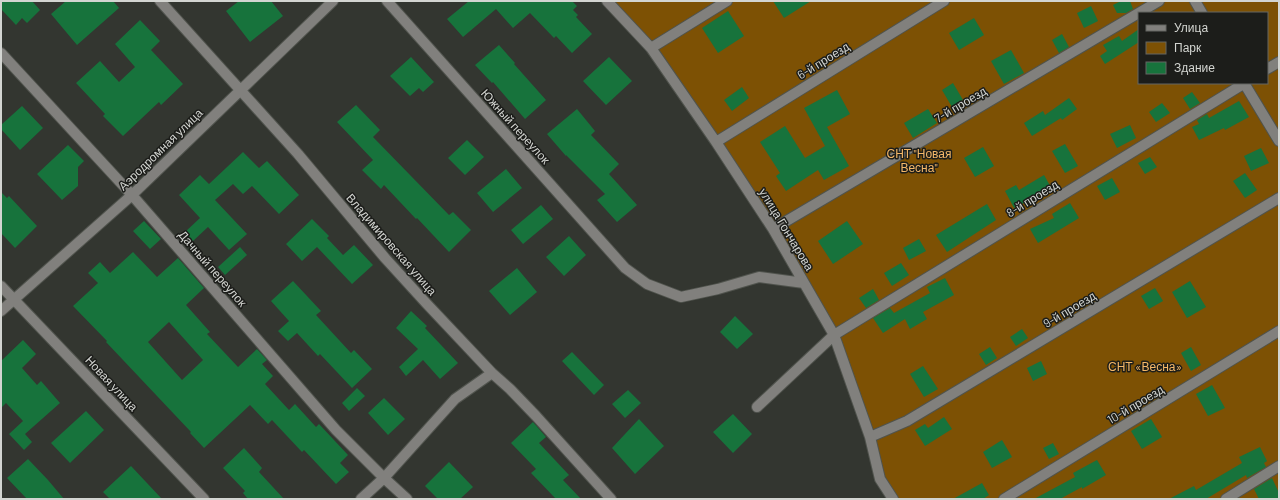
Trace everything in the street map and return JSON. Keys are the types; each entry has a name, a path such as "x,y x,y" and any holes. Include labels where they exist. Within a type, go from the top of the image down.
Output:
{"street":[{"name":"Владимировская улица","path":"160,1 298,154 385,258 492,373 536,416 564,449 611,499"},
{"name":"Аэродромная улица","path":"1,311 132,195 334,1"},
{"name":"Южный переулок","path":"387,1 625,268 647,284 681,297 718,289 759,277 804,283"},
{"name":"улица Гончарова","path":"607,1 651,48 716,142 773,229 834,335 870,437 880,479 893,499"},
{"path":"651,48 727,1"},
{"name":"6-й проезд","path":"716,142 944,1"},
{"name":"7-й проезд","path":"1140,12 1159,1"},
{"path":"1195,1 1201,12"},
{"name":"7-й проезд","path":"773,229 1138,13"},
{"name":"Дачный переулок","path":"1,53 132,195 336,430 407,499"},
{"path":"1268,69 1279,62"},
{"name":"8-й проезд","path":"757,407 834,335 1242,84"},
{"path":"1245,84 1279,141"},
{"name":"9-й проезд","path":"870,437 907,421 1279,198"},
{"name":"Новая улица","path":"1,286 204,499"},
{"name":"10-й проезд","path":"1004,499 1279,331"},
{"path":"361,499 384,478 455,399 492,373"},
{"path":"1226,499 1279,466"}],"green space":[{"path":"607,1 1279,1 1279,499 893,499 880,479 834,335 773,229 651,48"}],"building":[{"path":"1,1 32,1 40,10 27,23 22,18 16,25 1,9"},
{"path":"66,1 113,1 119,8 77,45 51,14"},
{"path":"239,1 271,1 283,16 250,42 226,11"},
{"path":"469,1 572,1 577,6 573,10 578,15 576,17 592,34 572,53 556,36 554,38 530,13 513,28 496,9 463,37 447,19"},
{"path":"773,1 811,1 784,18"},
{"path":"1121,1 1130,1 1133,9 1126,13 1117,13 1113,5"},
{"path":"1091,6 1098,21 1084,28 1077,13"},
{"path":"728,11 744,36 718,53 702,28"},
{"path":"974,18 984,35 959,50 949,33"},
{"path":"140,20 160,41 151,50 183,84 161,105 159,102 123,136 103,116 105,114 76,83 100,61 119,82 135,67 115,44"},
{"path":"1138,30 1138,43 1105,64 1100,56 1107,51 1103,45 1119,36 1122,41"},
{"path":"1062,34 1069,47 1059,53 1052,40"},
{"path":"499,45 546,100 525,119 493,82 492,83 475,65"},
{"path":"1011,50 1024,73 1004,84 991,61"},
{"path":"411,57 434,82 423,92 419,88 410,96 390,76"},
{"path":"609,57 632,81 606,105 583,81"},
{"path":"953,83 963,100 952,107 942,90"},
{"path":"742,87 749,98 732,111 724,100"},
{"path":"837,90 850,114 827,127 849,166 824,180 818,170 786,191 776,176 780,173 760,142 785,126 805,158 825,146 804,108"},
{"path":"1192,92 1200,103 1190,109 1183,98"},
{"path":"1069,98 1077,109 1062,120 1061,118 1032,136 1024,123 1043,111 1045,115"},
{"path":"1239,101 1249,117 1225,130 1224,128 1199,140 1192,127 1199,124 1197,120 1207,114 1209,118"},
{"path":"1162,103 1170,113 1156,122 1149,112"},
{"path":"356,105 380,130 373,137 449,215 453,212 471,230 449,252 384,185 381,189 362,170 373,160 337,122"},
{"path":"22,106 43,128 20,150 1,129 1,125"},
{"path":"577,109 595,131 591,135 619,164 609,174 637,205 617,222 597,200 605,194 566,156 547,134"},
{"path":"928,109 937,123 913,138 904,123"},
{"path":"1130,125 1136,138 1117,148 1110,134"},
{"path":"467,140 484,157 465,175 448,158"},
{"path":"1065,144 1078,166 1065,173 1052,151"},
{"path":"68,145 84,161 78,167 78,186 62,200 37,174"},
{"path":"983,147 994,166 975,177 964,158"},
{"path":"1261,148 1269,163 1251,171 1244,156"},
{"path":"243,152 259,168 267,161 299,195 279,214 252,186 243,194 233,184 215,200 247,234 229,250 208,227 193,241 185,232 200,218 179,195 200,175 209,184"},
{"path":"1150,157 1157,167 1145,174 1138,163"},
{"path":"506,169 522,188 493,212 477,193"},
{"path":"1245,173 1257,190 1245,198 1233,181"},
{"path":"1044,175 1052,189 1014,208 1005,191 1016,185 1019,190"},
{"path":"1112,178 1120,192 1105,200 1097,186"},
{"path":"1,192 7,198 9,196 37,226 15,248 1,233"},
{"path":"1070,203 1079,218 1038,243 1030,229 1054,218 1052,214"},
{"path":"987,204 996,220 947,252 936,235"},
{"path":"541,205 553,219 523,244 511,230"},
{"path":"312,219 329,236 327,238 343,255 354,245 373,265 352,284 317,247 302,261 286,244"},
{"path":"144,221 161,239 150,249 133,231"},
{"path":"847,221 863,244 833,264 818,241"},
{"path":"569,236 586,255 564,276 546,257"},
{"path":"919,239 926,251 909,260 903,248"},
{"path":"240,247 247,255 225,275 218,267"},
{"path":"133,252 157,277 178,258 204,288 186,305 210,332 207,334 238,367 257,349 267,360 262,364 273,376 265,384 289,410 295,404 316,427 319,424 348,455 340,463 349,472 336,484 304,450 302,452 272,420 268,424 250,405 204,448 190,433 191,432 73,306 98,283 88,273 100,262 110,273","holes":["169,322 203,360 182,380 148,342"]},
{"path":"901,263 909,275 892,286 884,273"},
{"path":"517,268 537,292 510,315 489,291"},
{"path":"945,278 954,295 923,312 927,319 910,329 905,319 883,333 873,318 890,308 894,313 930,293 927,287"},
{"path":"293,281 321,311 316,315 351,353 354,350 372,369 352,388 320,354 318,356 297,333 288,341 278,331 289,321 271,301"},
{"path":"1190,281 1206,307 1187,318 1172,292"},
{"path":"1155,288 1163,301 1149,309 1141,296"},
{"path":"873,289 879,300 866,308 859,298"},
{"path":"411,311 427,326 425,328 458,363 440,379 423,360 406,376 399,367 418,349 396,328"},
{"path":"735,316 753,334 737,349 720,332"},
{"path":"1022,329 1028,338 1016,346 1010,337"},
{"path":"23,340 36,354 22,368 37,385 41,381 60,403 25,434 32,442 24,450 9,434 23,421 6,403 1,408 1,361"},
{"path":"990,347 997,358 986,365 979,354"},
{"path":"1191,347 1201,365 1191,371 1181,353"},
{"path":"572,352 604,385 594,395 562,361"},
{"path":"1041,361 1047,374 1033,381 1027,368"},
{"path":"923,366 938,389 924,397 910,374"},
{"path":"1212,385 1225,408 1208,416 1196,394"},
{"path":"357,388 365,396 349,411 342,403"},
{"path":"628,390 641,403 625,418 612,404"},
{"path":"384,398 405,419 388,435 368,413"},
{"path":"86,411 104,430 70,463 51,443"},
{"path":"733,414 752,434 733,453 713,432"},
{"path":"944,417 952,429 925,446 915,430 925,424 928,428"},
{"path":"639,419 664,446 635,474 612,448"},
{"path":"1151,419 1162,437 1142,449 1131,431"},
{"path":"533,422 546,437 539,443 569,475 563,480 581,499 556,499 531,473 536,469 511,443"},
{"path":"1002,440 1012,457 992,468 983,452"},
{"path":"1053,443 1059,454 1049,459 1043,448"},
{"path":"1260,447 1267,461 1264,463 1266,467 1247,478 1246,475 1206,499 1169,499 1194,486 1196,490 1242,463 1239,457"},
{"path":"244,448 262,468 259,472 284,499 248,499 243,493 245,491 223,468"},
{"path":"28,459 64,499 27,499 7,478"},
{"path":"1097,460 1106,475 1082,489 1082,487 1060,499 1034,499 1075,477 1073,473"},
{"path":"449,462 473,487 460,499 438,499 425,486"},
{"path":"131,466 162,499 110,499 103,492"},
{"path":"1272,478 1279,493 1279,499 1259,499 1254,489"},
{"path":"982,483 989,495 983,499 953,499"}],"park label":[{"name":"СНТ \"Новая Весна\"","path":"919,160"},
{"name":"СНТ «Весна»","path":"1145,366"}]}
